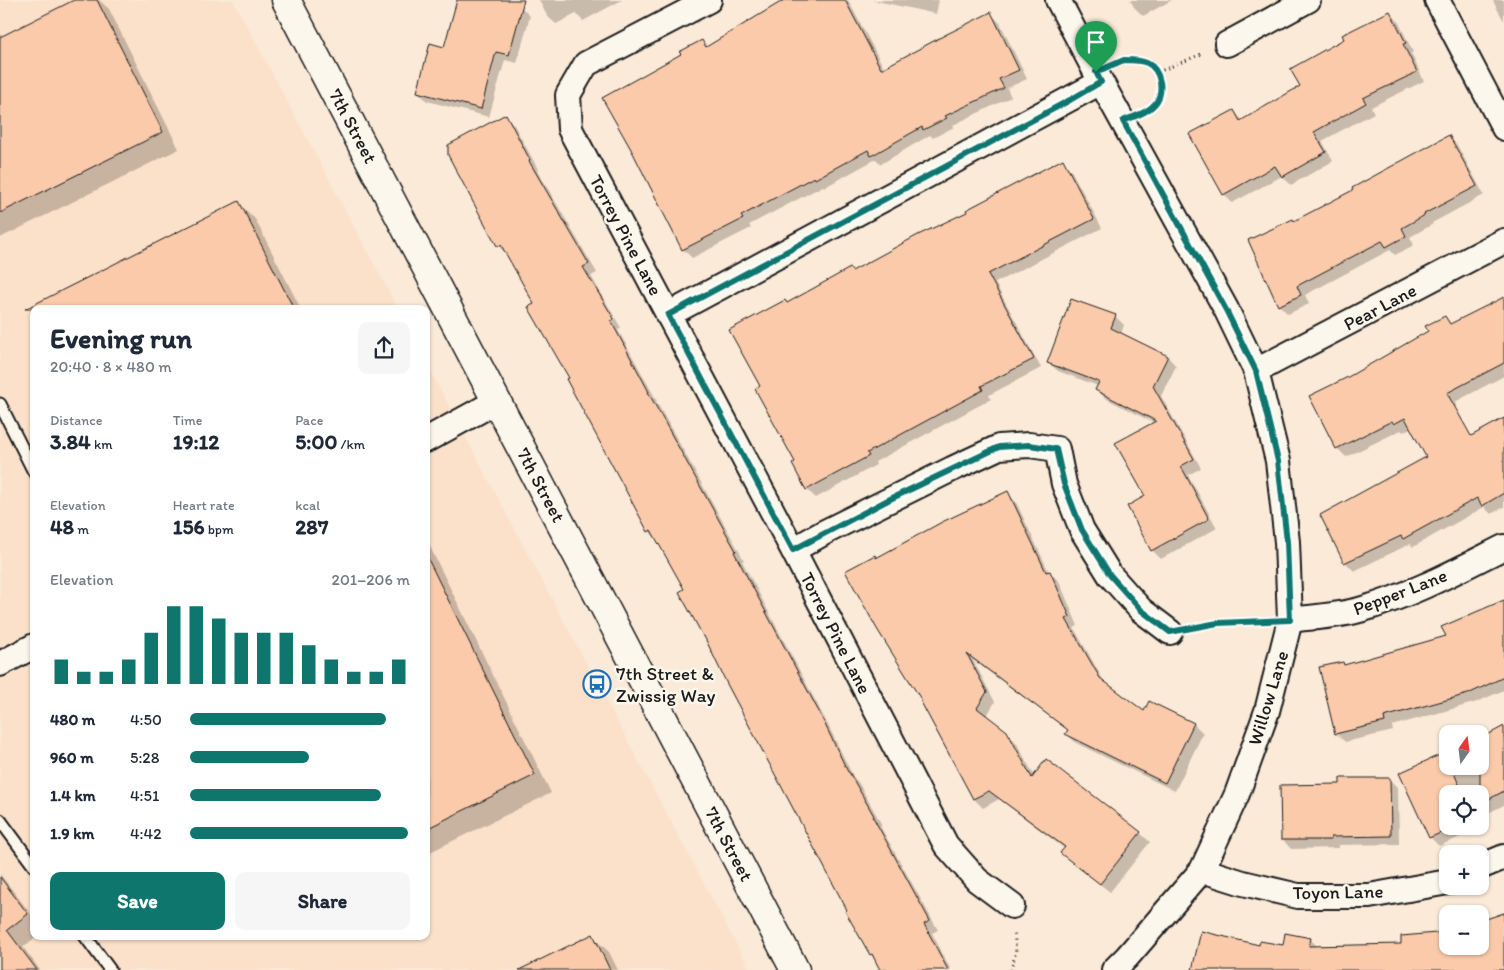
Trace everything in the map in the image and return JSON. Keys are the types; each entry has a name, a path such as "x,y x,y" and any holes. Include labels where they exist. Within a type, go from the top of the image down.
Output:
{"street":[{"name":"7th Street","path":"286,0 795,970"},
{"name":"Torrey Pine Lane","path":"709,0 586,64 568,95 570,129 793,550 946,845 977,880 1012,906"},
{"name":"Willow Lane","path":"1058,0 1098,77 1226,310 1256,371 1278,461 1287,542 1290,620 1267,711 1237,794 1202,870 1147,935 1114,970"},
{"path":"1227,44 1308,0"},
{"path":"1437,0 1504,128"},
{"path":"668,315 1098,77"},
{"name":"Pear Lane","path":"1256,371 1504,241"},
{"path":"430,438 497,401"},
{"path":"793,550 999,447 1029,445 1056,449 1064,484 1082,530 1110,575 1141,610 1170,632"},
{"name":"Pepper Lane","path":"1290,620 1361,610 1403,594 1504,547"},
{"path":"0,664 30,648"},
{"path":"1489,863 1504,857"},
{"name":"Toyon Lane","path":"1202,870 1243,883 1298,896 1369,896 1439,884"}],"lane":[{"path":"0,404 30,464"},
{"path":"0,820 30,861"},
{"path":"88,940 110,970"}],"path":[{"path":"1158,72 1227,44"},
{"path":"1098,77 1124,60 1137,60 1148,63 1158,72 1161,88 1158,100 1149,110 1123,121"},
{"path":"1170,632 1218,623 1290,620"},
{"path":"1011,970 1016,951 1012,906"}],"shaded area":[{"path":"0,0 233,0 396,305 30,305 30,940 430,940 430,370 750,970 0,970"}],"building":[{"path":"74,0 97,0 163,132 0,213 0,37"},
{"path":"457,0 524,0 509,55 496,52 481,109 417,92 430,43 444,47"},
{"path":"784,0 845,0 881,69 991,12 1019,70 999,79 1004,88 945,116 947,118 923,130 922,127 871,156 868,150 815,179 814,177 741,216 743,219 682,250 632,151 602,98 681,54 679,52 702,40 706,47"},
{"path":"1390,11 1406,43 1403,44 1417,72 1363,98 1366,103 1314,132 1326,152 1282,177 1275,166 1223,195 1189,134 1234,110 1240,121 1300,86 1290,69 1344,39 1342,35"},
{"path":"506,114 529,161 589,264 583,267 614,319 611,321 736,551 734,552 818,710 848,772 874,816 930,921 924,924 948,970 880,970 872,954 870,955 845,911 847,910 727,684 704,636 679,592 684,589 651,530 648,532 566,379 569,378 528,307 534,304 501,245 497,246 448,155 448,145"},
{"path":"1449,135 1477,186 1402,228 1406,236 1386,247 1382,241 1297,286 1301,295 1278,306 1248,240 1293,219 1294,221 1353,190 1352,188"},
{"path":"1063,159 1094,219 988,274 1034,359 981,386 983,390 867,453 869,456 806,490 792,464 795,462 755,389 760,386 729,330 785,300 787,303 850,268 852,271 918,235 967,212 966,210"},
{"path":"239,201 292,305 33,305"},
{"path":"1504,297 1504,363 1447,393 1471,436 1504,418 1504,493 1482,506 1477,498 1403,539 1401,536 1344,563 1320,515 1426,457 1405,418 1394,424 1392,421 1336,449 1309,396 1348,377 1428,331 1425,326 1445,316 1450,324"},
{"path":"1071,299 1116,315 1111,328 1168,356 1153,386 1194,459 1181,466 1209,519 1151,551 1127,506 1145,496 1115,443 1156,421 1095,390 1099,382 1047,363"},
{"path":"1008,491 1046,572 1050,571 1070,617 1066,619 1100,678 1144,711 1149,701 1194,723 1165,783 1065,734 1068,730 967,654 987,692 977,708 1007,731 1032,778 1046,759 1141,832 1100,884 1060,853 1065,847 989,791 973,799 922,701 877,629 845,571 875,555 876,558 942,522"},
{"path":"430,563 535,775 430,827"},
{"path":"1504,600 1504,677 1468,694 1384,717 1385,722 1335,734 1319,667 1343,662 1344,665 1446,636 1441,627"},
{"path":"1504,726 1504,791 1489,799 1489,785 1480,785 1480,775 1489,775 1489,734"},
{"path":"1439,755 1439,775 1455,775 1459,785 1439,785 1439,834 1429,838 1399,773"},
{"path":"1340,778 1390,778 1391,836 1331,837 1331,840 1281,840 1280,785 1340,784"},
{"path":"0,877 28,914 7,930 37,970 0,970"},
{"path":"1504,913 1504,970 1192,970 1201,931 1259,945 1260,941 1283,945 1285,933 1311,938 1309,946 1401,944 1401,936 1439,933 1439,955 1489,955 1489,918"},
{"path":"593,934 610,970 519,970"}],"place":[{"name":"7th Street & Zwissig Way","path":"597,684"}],"route":[{"path":"1124,60 1137,60 1148,63 1158,72 1161,88 1158,100 1149,110 1123,121 1226,310 1256,371 1278,461 1287,542 1290,620 1218,623 1170,632 1141,610 1110,575 1082,530 1064,484 1056,449 1029,445 999,447 888,500 793,550 668,315 1070,100 1101,82 1096,72 1124,60"}]}
